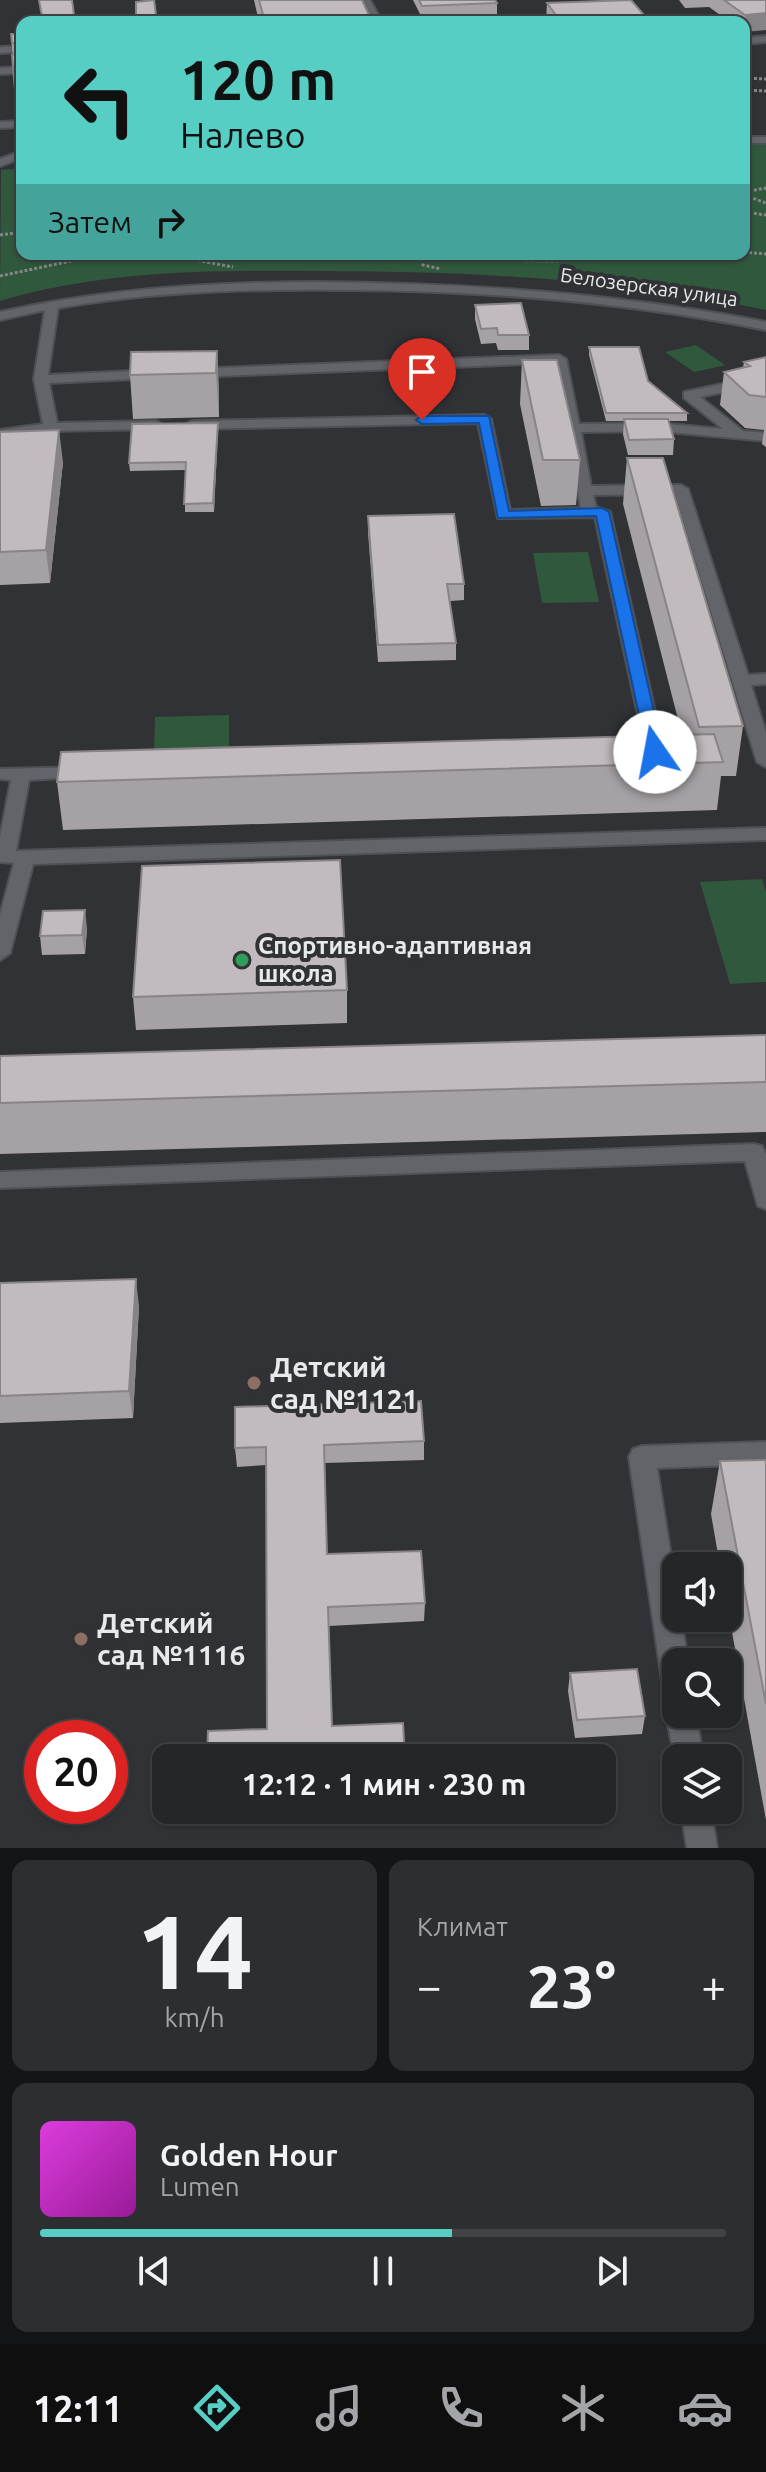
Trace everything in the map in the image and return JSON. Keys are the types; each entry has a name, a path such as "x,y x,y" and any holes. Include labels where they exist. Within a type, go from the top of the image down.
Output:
{"street":[{"name":"Белозерская улица","path":"0,316 106,294 207,285 452,288 549,292 646,304 766,326"},
{"path":"51,427 41,379 52,304"},
{"path":"182,373 559,359 589,512"},
{"path":"41,379 166,374"},
{"path":"740,435 689,395 766,379"},
{"path":"0,434 51,427 484,419 503,515 602,512 655,752 623,753"},
{"path":"574,428 657,427 766,437"},
{"path":"584,491 681,489 766,762"},
{"path":"741,681 766,679"},
{"path":"0,774 100,772"},
{"path":"0,953 21,775"},
{"path":"10,856 766,834"},
{"path":"0,1180 754,1152 766,1200"},
{"path":"671,1648 642,1457 766,1453"},
{"path":"698,1824 702,1848"}],"path":[{"path":"0,276 76,260"},
{"path":"195,260 233,267"},
{"path":"474,260 561,260"}],"green space":[{"path":"750,143 766,144 766,310 654,290 541,278 370,271 155,274 77,284 0,301 1,170 16,169 16,260 750,260"},
{"path":"696,345 726,365 694,372 665,352"},
{"path":"588,552 599,602 542,603 533,553"},
{"path":"229,715 229,748 154,751 155,717"},
{"path":"762,879 766,892 766,982 730,984 700,882"}],"building":[{"path":"39,0 72,0 74,16 42,16"},
{"path":"154,0 156,16 136,16 136,2"},
{"path":"259,0 362,0 369,15 354,16 263,16"},
{"path":"419,0 495,0 497,3 422,6"},
{"path":"631,0 645,16 557,16 547,3"},
{"path":"724,0 766,0 766,13 745,15"},
{"path":"11,34 16,34 16,44 12,43"},
{"path":"16,54 16,90 15,90 12,55"},
{"path":"521,303 529,335 498,335 497,328 481,329 475,305"},
{"path":"589,347 639,347 648,381 687,413 606,413"},
{"path":"217,351 216,373 130,375 131,352"},
{"path":"766,357 766,397 749,395 724,372 750,366 744,362"},
{"path":"522,360 557,360 580,460 543,460"},
{"path":"624,419 668,419 674,439 629,440"},
{"path":"218,423 213,503 184,504 186,462 129,463 132,424"},
{"path":"59,430 46,550 0,552 0,432"},
{"path":"627,458 663,458 743,726 699,727"},
{"path":"454,514 464,584 447,584 456,643 378,645 368,516"},
{"path":"714,734 723,762 57,782 61,752"},
{"name":"Спортивно-адаптивная школа","path":"340,860 347,990 133,997 142,866"},
{"path":"85,910 82,935 40,936 43,911"},
{"path":"766,1035 766,1082 0,1103 0,1056"},
{"path":"136,1279 129,1391 0,1396 0,1283"},
{"path":"421,1401 424,1441 324,1445 327,1554 421,1551 425,1603 328,1607 332,1726 403,1723 404,1744 208,1744 208,1731 267,1729 266,1447 235,1448 235,1407"},
{"path":"766,1460 766,1704 742,1577 742,1552 737,1552 720,1461"},
{"path":"637,1669 645,1716 577,1720 570,1673"}],"place":[{"name":"Спортивно-адаптивная школа","path":"242,960"},
{"name":"Детский сад №1121","path":"254,1383"},
{"name":"Детский сад №1116","path":"81,1639"}],"route":[{"path":"422,420 484,419 503,515 602,512 655,752"}]}
